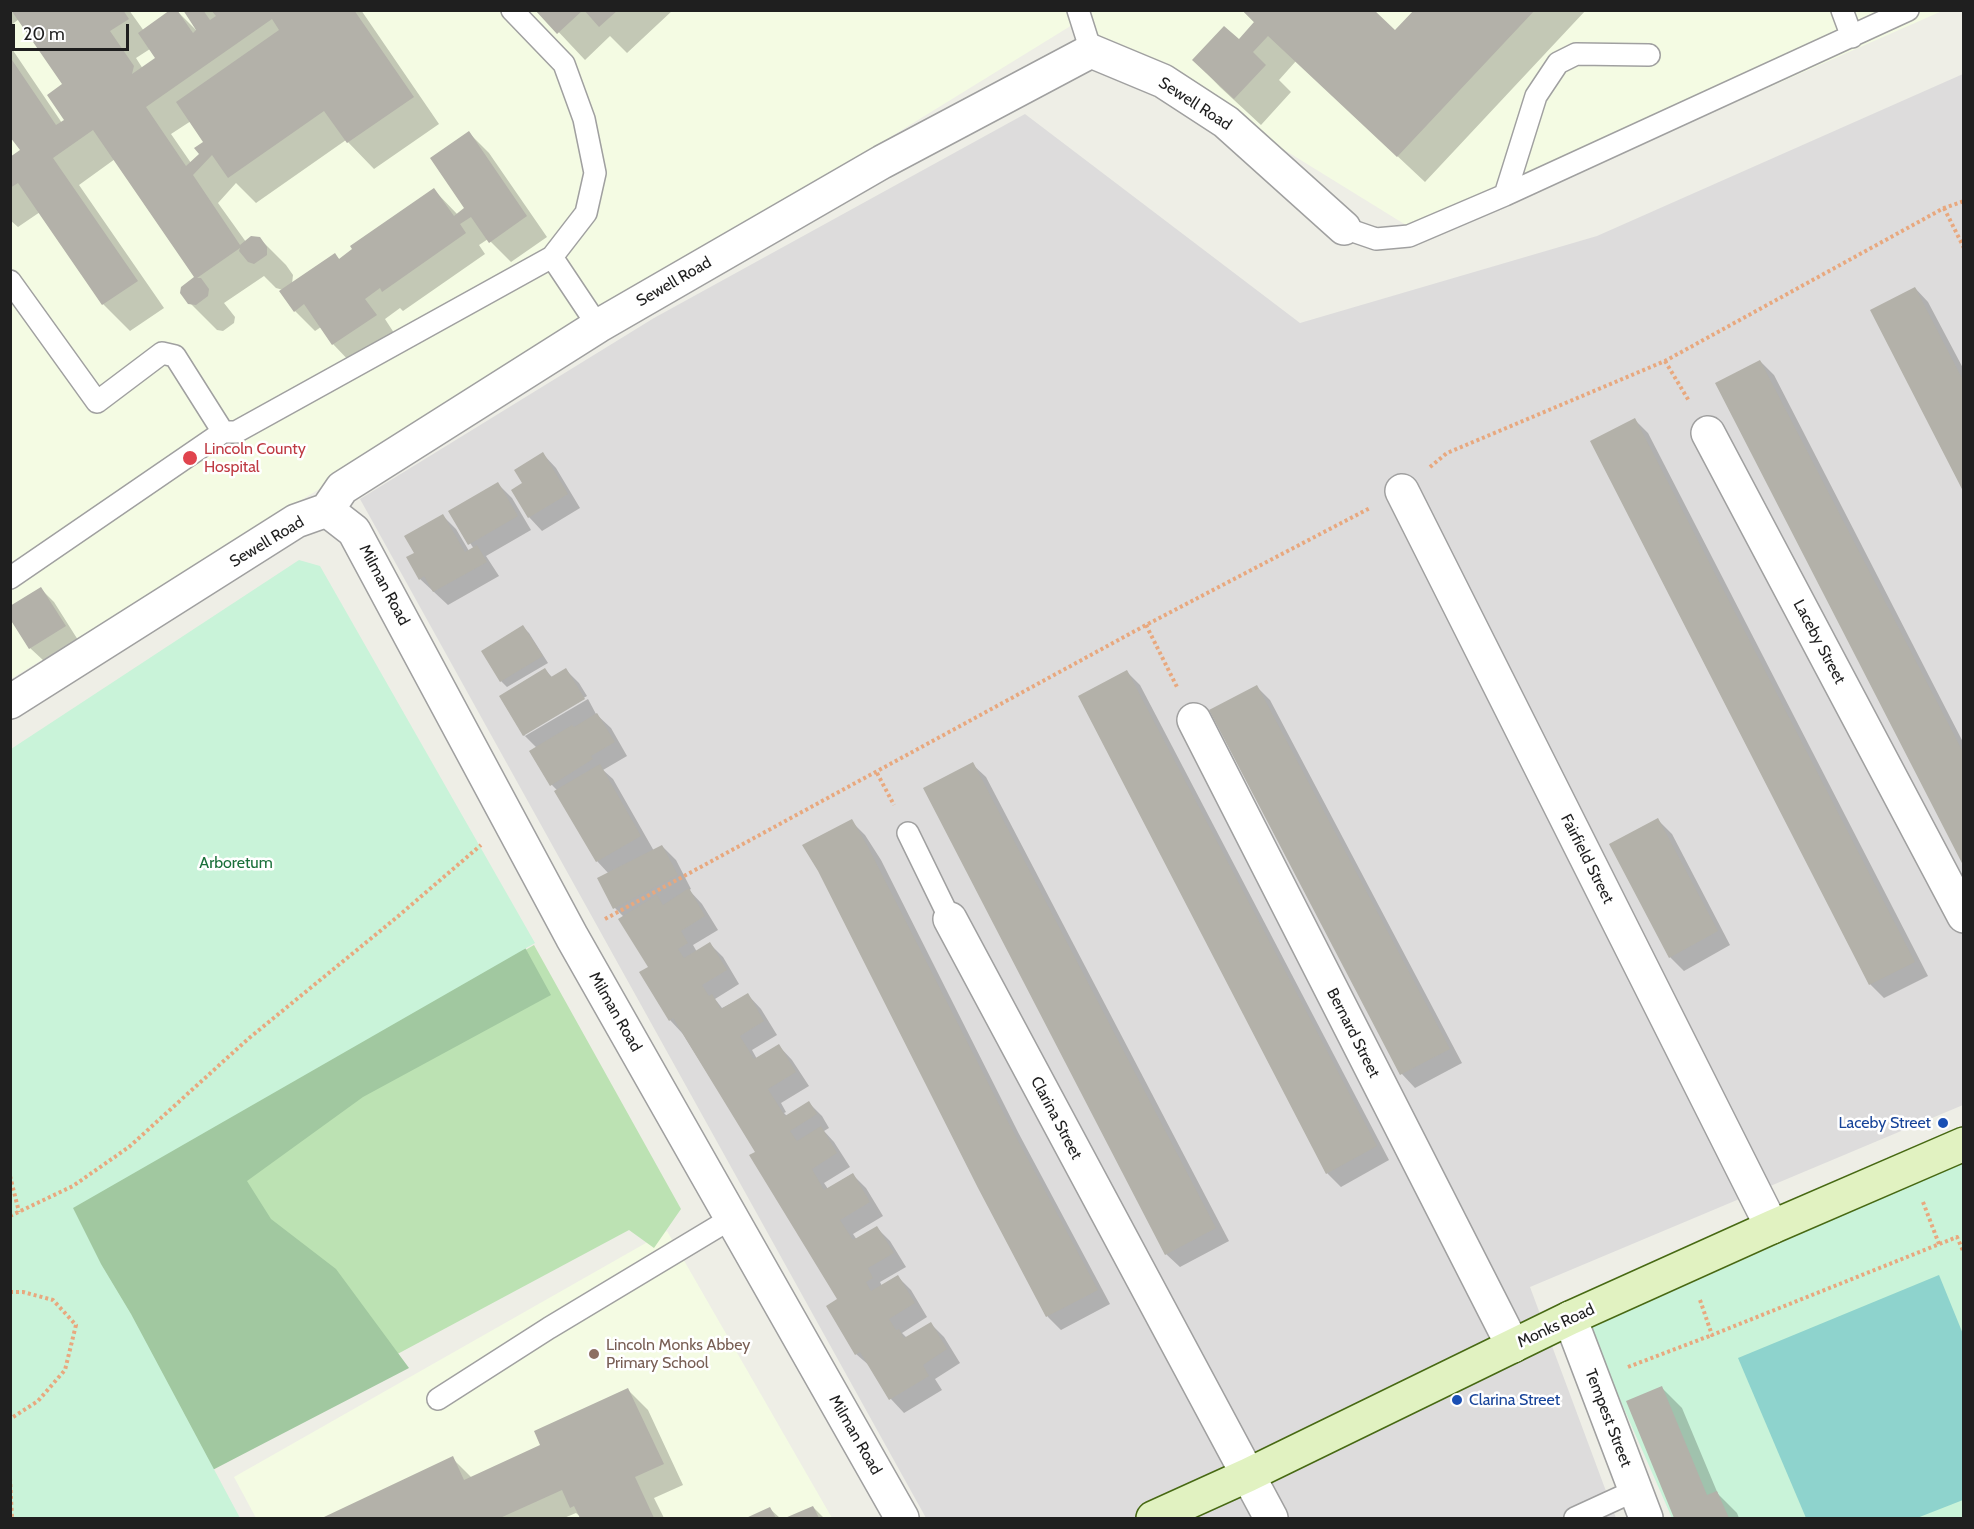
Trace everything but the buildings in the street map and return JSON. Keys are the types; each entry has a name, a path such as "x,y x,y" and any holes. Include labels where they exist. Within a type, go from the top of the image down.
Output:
{"main road":[{"name":"Monks Road","path":"1153,1518 1248,1475 1570,1318 1964,1144"}],"street":[{"name":"Sewell Road","path":"11,701 296,521 327,510 342,488 598,326 882,162 1091,51 1163,81 1226,122 1344,228"},
{"name":"Laceby Street","path":"1708,433 1964,916"},
{"name":"Fairfield Street","path":"1402,491 1772,1227"},
{"name":"Milman Road","path":"327,510 354,531 572,937 902,1518"},
{"name":"Bernard Street","path":"1194,720 1513,1346"},
{"name":"Clarina Street","path":"950,919 1271,1518"},
{"name":"Tempest Street","path":"1570,1318 1641,1504"}],"lane":[{"path":"10,578 223,432 236,432 552,257 586,213 595,173 584,119 564,64 512,10"},
{"path":"1078,10 1091,51"},
{"path":"1842,10 1852,37"},
{"path":"1344,228 1376,239 1409,236 1505,195 1908,10"},
{"path":"1505,195 1536,96 1558,63 1576,54 1649,55"},
{"path":"552,257 598,326"},
{"path":"10,281 97,402 162,353 175,356 223,432"},
{"path":"908,833 950,919"},
{"path":"438,1399 549,1328 732,1218"},
{"path":"1575,1518 1641,1504"}],"path":[{"path":"572,937 1146,625 1402,491 1447,453 1665,361 1944,208 1964,201"},
{"path":"1944,208 1964,248"},
{"path":"1665,361 1708,433"},
{"path":"1146,625 1194,720"},
{"path":"877,773 908,833"},
{"path":"10,1216 73,1185 129,1147 248,1039 396,918 509,821"},
{"path":"1910,1167 1939,1244"},
{"path":"10,1176 19,1212"},
{"path":"1594,1381 1957,1237 1964,1253"},
{"path":"1687,1266 1712,1335"},
{"path":"10,1292 23,1292 53,1300 76,1325 66,1370 38,1401 10,1419"},
{"path":"10,1478 12,1518"}],"shaded area":[{"name":"Lincoln County Hospital","path":"11,11 1942,11 1427,238 1077,22 11,679"},
{"path":"1963,74 1963,1105 1530,1287 1616,1518 926,1518 360,499 654,318 1025,114 1300,323 1597,236"},
{"name":"Lincoln Monks Abbey Primary School","path":"667,1231 832,1518 256,1518 234,1477"},
{"path":"1939,1275 1963,1334 1963,1500 1917,1518 1806,1518 1738,1358"}],"green space":[{"name":"Arboretum","path":"299,560 320,566 535,943 73,1208 101,1264 131,1314 240,1518 11,1518 11,749"},
{"path":"11,893 522,942 551,995 363,1097 247,1181 271,1219 336,1269 409,1368 201,1476 11,1518"},
{"path":"534,945 681,1209 654,1248 629,1230 222,1448 83,1206"},
{"path":"1963,1161 1963,1518 1672,1518 1589,1329"}],"place":[{"name":"Lincoln County Hospital","path":"190,458"},
{"name":"Laceby Street","path":"1943,1123"},
{"name":"Lincoln Monks Abbey Primary School","path":"594,1354"},
{"name":"Clarina Street","path":"1457,1400"}]}
